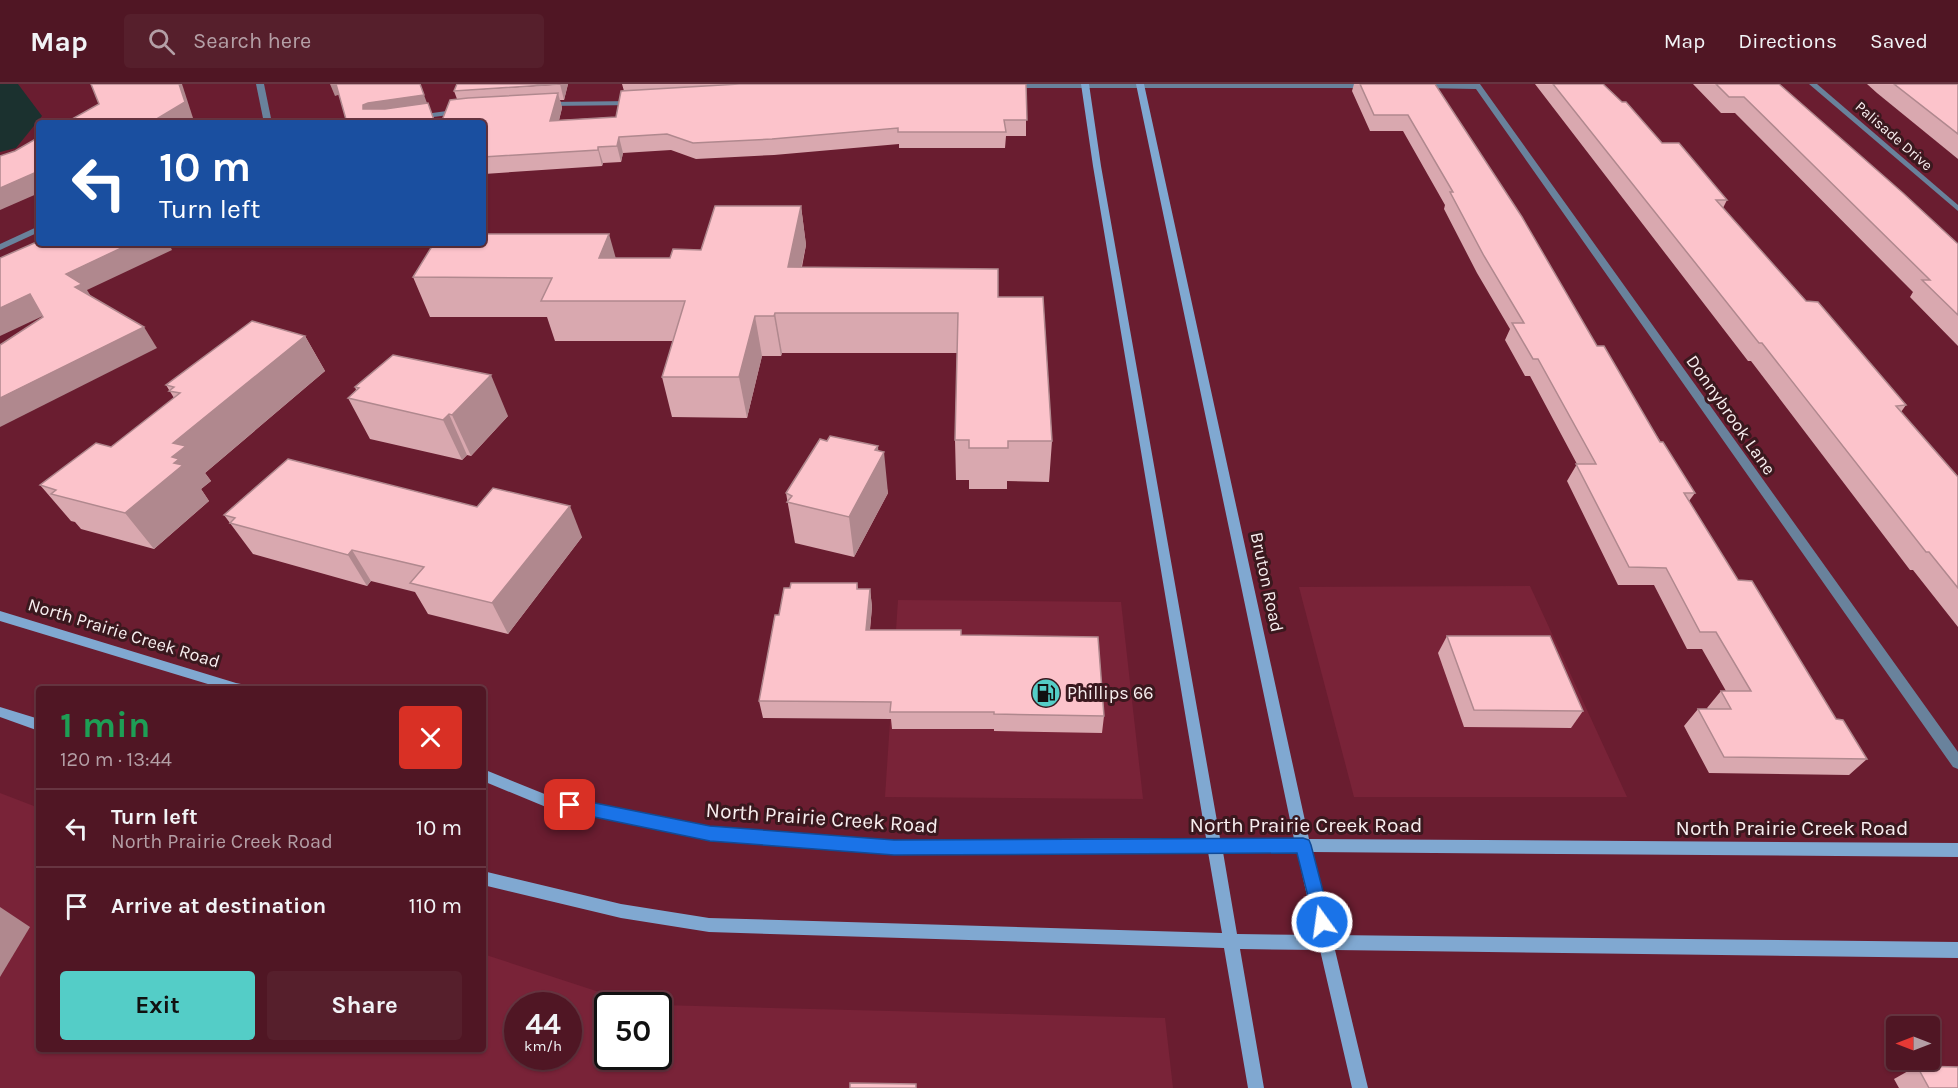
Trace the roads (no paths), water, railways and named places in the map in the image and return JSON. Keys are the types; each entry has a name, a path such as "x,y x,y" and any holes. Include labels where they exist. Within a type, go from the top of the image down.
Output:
{"main road":[{"path":"1085,85 1256,1088"},
{"name":"Bruton Road","path":"1140,85 1303,845 1360,1088"},
{"name":"North Prairie Creek Road","path":"0,616 229,686"},
{"path":"0,712 36,724"},
{"name":"North Prairie Creek Road","path":"486,776 546,801 710,834 894,847 1303,845 1958,850"},
{"path":"486,879 621,911 709,925 1231,941 1958,951"}],"street":[{"path":"260,84 267,120"},
{"name":"Palisade Drive","path":"1813,84 1958,209"},
{"path":"1408,86 1477,85"},
{"name":"Donnybrook Lane","path":"1477,85 1958,763"},
{"path":"1003,86 1373,86"},
{"path":"536,105 647,102"},
{"path":"409,118 473,109"},
{"path":"0,247 36,230"}],"waterway":[{"path":"0,88 20,116 0,139"}],"place":[{"name":"Phillips 66","path":"1046,693"}]}
